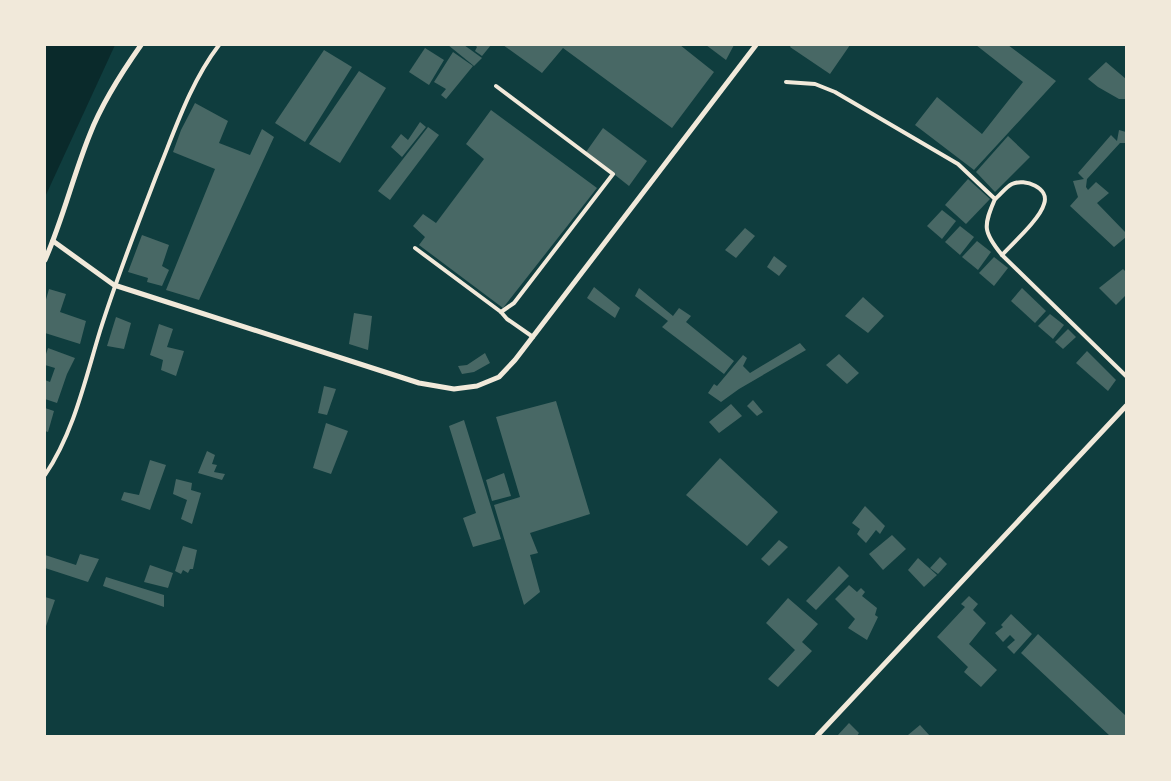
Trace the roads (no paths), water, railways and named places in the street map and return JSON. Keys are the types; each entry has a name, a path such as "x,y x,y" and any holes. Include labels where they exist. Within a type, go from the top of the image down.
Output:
{"street":[{"path":"45,260 54,241 90,133 120,76 141,45"},
{"path":"54,241 114,285 419,383 454,388 476,386 499,377 515,360 756,45"},
{"path":"817,736 1126,406"}],"lane":[{"path":"45,475 71,427 114,285 182,112 197,79 219,45"},
{"path":"786,82 815,84 835,92 958,164 995,200"},
{"path":"496,86 613,174 514,303 501,312"},
{"path":"1002,255 1042,211 1046,201 1043,194 1034,184 1023,181 1011,184 995,200 986,218 988,233 992,242 1002,255 1126,376"},
{"path":"415,248 533,337"}],"water":[{"path":"45,45 115,45 45,197"}]}
